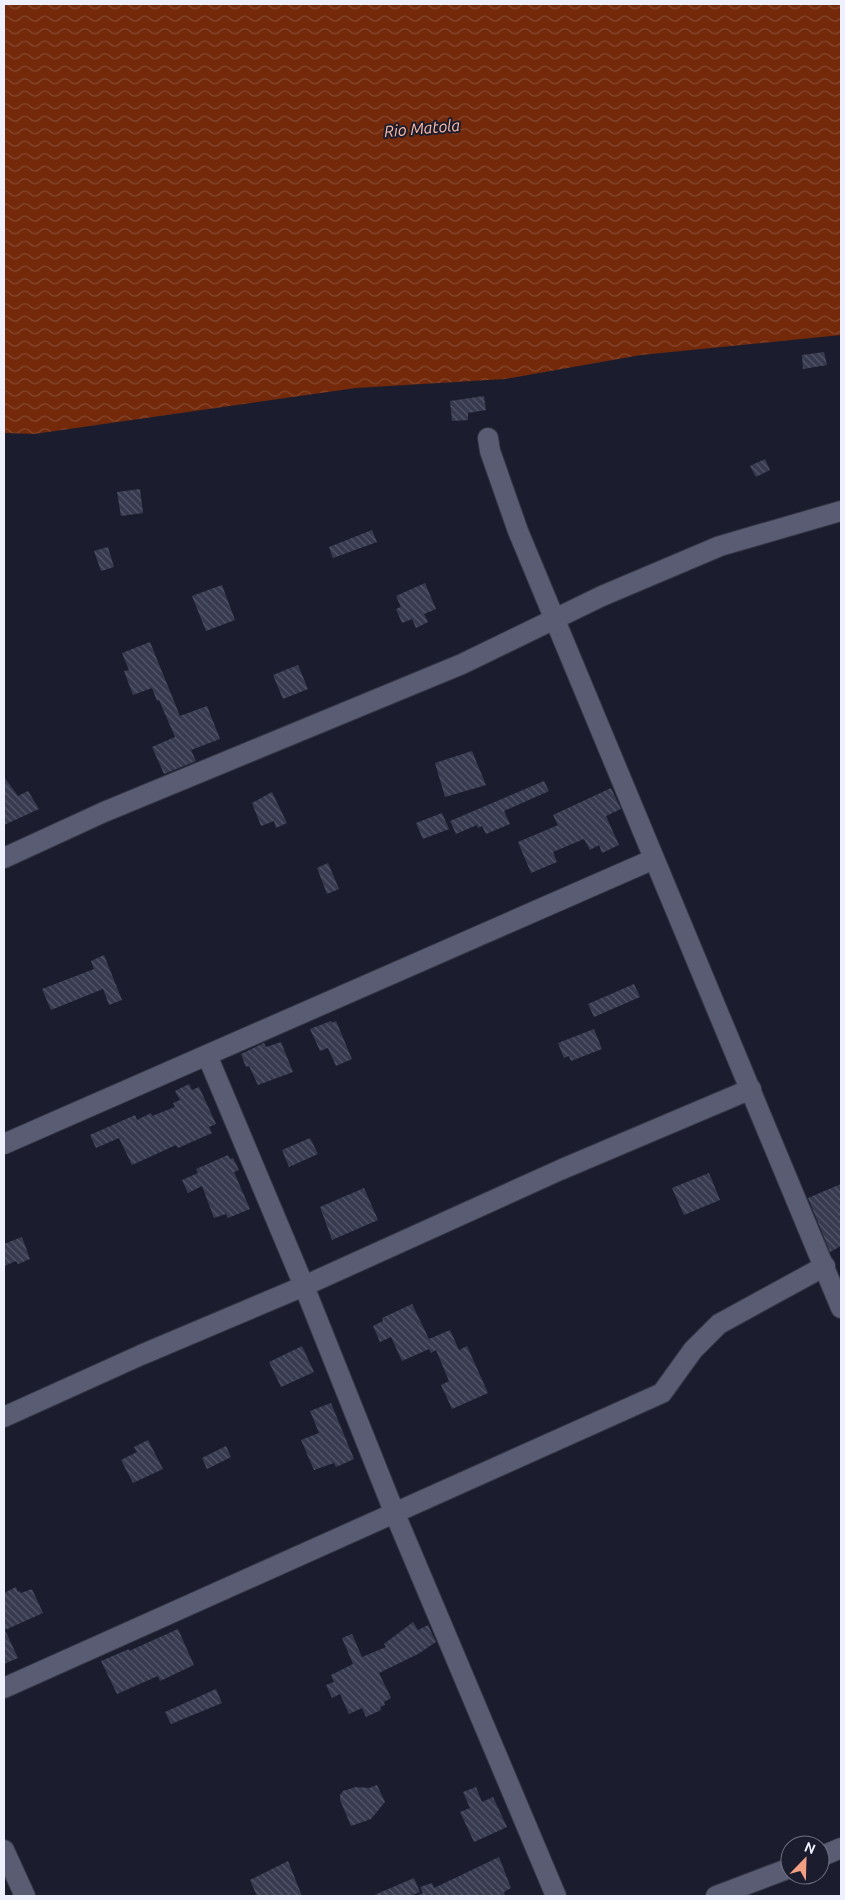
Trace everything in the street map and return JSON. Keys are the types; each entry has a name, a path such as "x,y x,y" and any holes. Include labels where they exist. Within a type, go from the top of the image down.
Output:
{"street":[{"path":"488,438 490,451 518,532 553,619 841,1308"},
{"path":"4,858 104,812 462,664 602,596 720,546 841,511"},
{"path":"4,1144 654,859"},
{"path":"207,1055 304,1286 395,1514 556,1896"},
{"path":"4,1416 304,1286 560,1170 751,1089"},
{"path":"4,1688 662,1393 694,1350 719,1324 824,1266"},
{"path":"4,1850 25,1896"},
{"path":"716,1896 780,1872"}],"water":[{"name":"Rio Matola","path":"4,4 841,4 841,335 641,355 505,379 356,388 34,434 4,433"}],"building":[{"path":"824,352 827,365 803,369 802,355"},
{"path":"484,396 486,410 468,413 468,420 452,421 450,401"},
{"path":"765,459 770,470 756,477 750,466"},
{"path":"140,489 143,513 121,516 117,492"},
{"path":"372,530 377,542 333,558 329,547"},
{"path":"108,547 114,567 101,571 94,551"},
{"path":"425,583 436,609 424,614 428,622 416,628 412,619 402,623 396,609 401,607 396,596"},
{"path":"222,585 235,620 206,631 192,596"},
{"path":"150,642 180,716 207,706 220,739 191,750 196,761 164,774 152,747 175,737 152,688 133,695 124,671 129,670 122,653"},
{"path":"298,665 308,689 283,699 273,675"},
{"path":"472,751 486,785 445,797 435,763"},
{"path":"4,777 18,796 28,791 39,809 4,825"},
{"path":"544,781 549,791 504,811 510,824 486,834 482,826 478,828 477,825 456,834 450,821"},
{"path":"611,788 621,809 606,816 619,845 602,853 599,845 590,850 584,839 553,852 557,862 531,873 518,842 558,825 553,815"},
{"path":"272,792 287,823 276,828 274,821 261,826 252,803"},
{"path":"442,813 449,829 423,839 416,823"},
{"path":"328,863 339,889 327,894 317,868"},
{"path":"104,955 122,1000 109,1005 103,989 51,1010 42,989 94,969 91,961"},
{"path":"634,984 640,997 594,1017 588,1004"},
{"path":"331,1021 332,1023 336,1021 352,1059 336,1066 328,1048 320,1051 310,1029"},
{"path":"594,1029 602,1049 571,1061 569,1056 564,1058 558,1043"},
{"path":"281,1042 293,1072 258,1085 249,1066 246,1067 241,1054 264,1043 266,1047"},
{"path":"189,1084 192,1090 199,1087 216,1124 209,1127 212,1133 178,1148 176,1145 132,1165 119,1138 96,1148 90,1135 135,1115 137,1120 151,1113 152,1116 175,1107 173,1103 180,1100 175,1091"},
{"path":"310,1138 318,1154 289,1167 282,1150"},
{"path":"228,1155 230,1159 233,1158 239,1170 234,1172 250,1209 228,1218 226,1214 214,1218 202,1186 188,1193 182,1180 198,1173 196,1169"},
{"path":"709,1173 720,1200 684,1215 672,1188"},
{"path":"841,1184 841,1246 830,1252 808,1198"},
{"path":"364,1188 378,1220 332,1240 320,1207"},
{"path":"22,1237 30,1259 18,1264 16,1261 4,1266 4,1244"},
{"path":"412,1304 429,1339 450,1330 459,1350 467,1346 488,1393 452,1409 441,1385 449,1381 436,1350 431,1353 429,1349 402,1361 391,1337 380,1342 373,1326 383,1321 382,1318"},
{"path":"302,1346 314,1372 281,1387 269,1362"},
{"path":"331,1403 354,1459 336,1467 334,1463 314,1470 301,1440 319,1433 310,1411"},
{"path":"148,1440 163,1469 133,1483 121,1460 137,1452 134,1447"},
{"path":"226,1446 231,1457 207,1469 202,1458"},
{"path":"16,1587 18,1592 20,1591 21,1593 32,1589 43,1613 5,1630 18,1658 4,1664 4,1593"},
{"path":"413,1622 418,1630 428,1625 436,1642 418,1654 379,1673 391,1698 384,1702 385,1705 380,1707 381,1710 366,1717 362,1708 349,1714 340,1694 332,1698 326,1685 334,1682 331,1675 353,1664 342,1638 352,1634 362,1657 386,1647 384,1644"},
{"path":"178,1629 194,1665 160,1681 158,1676 117,1694 101,1661 129,1649 129,1651"},
{"path":"216,1689 222,1703 171,1724 165,1712"},
{"path":"377,1785 385,1802 371,1819 351,1826 340,1800 340,1795 343,1791 356,1787 369,1788"},
{"path":"476,1787 482,1802 493,1797 507,1827 474,1842 460,1812 470,1808 463,1792"},
{"path":"499,1857 511,1888 504,1892 505,1896 416,1896 423,1893 420,1887 432,1883 434,1888"},
{"path":"288,1861 302,1896 257,1896 250,1880"},
{"path":"414,1878 420,1892 410,1896 372,1896"}]}
